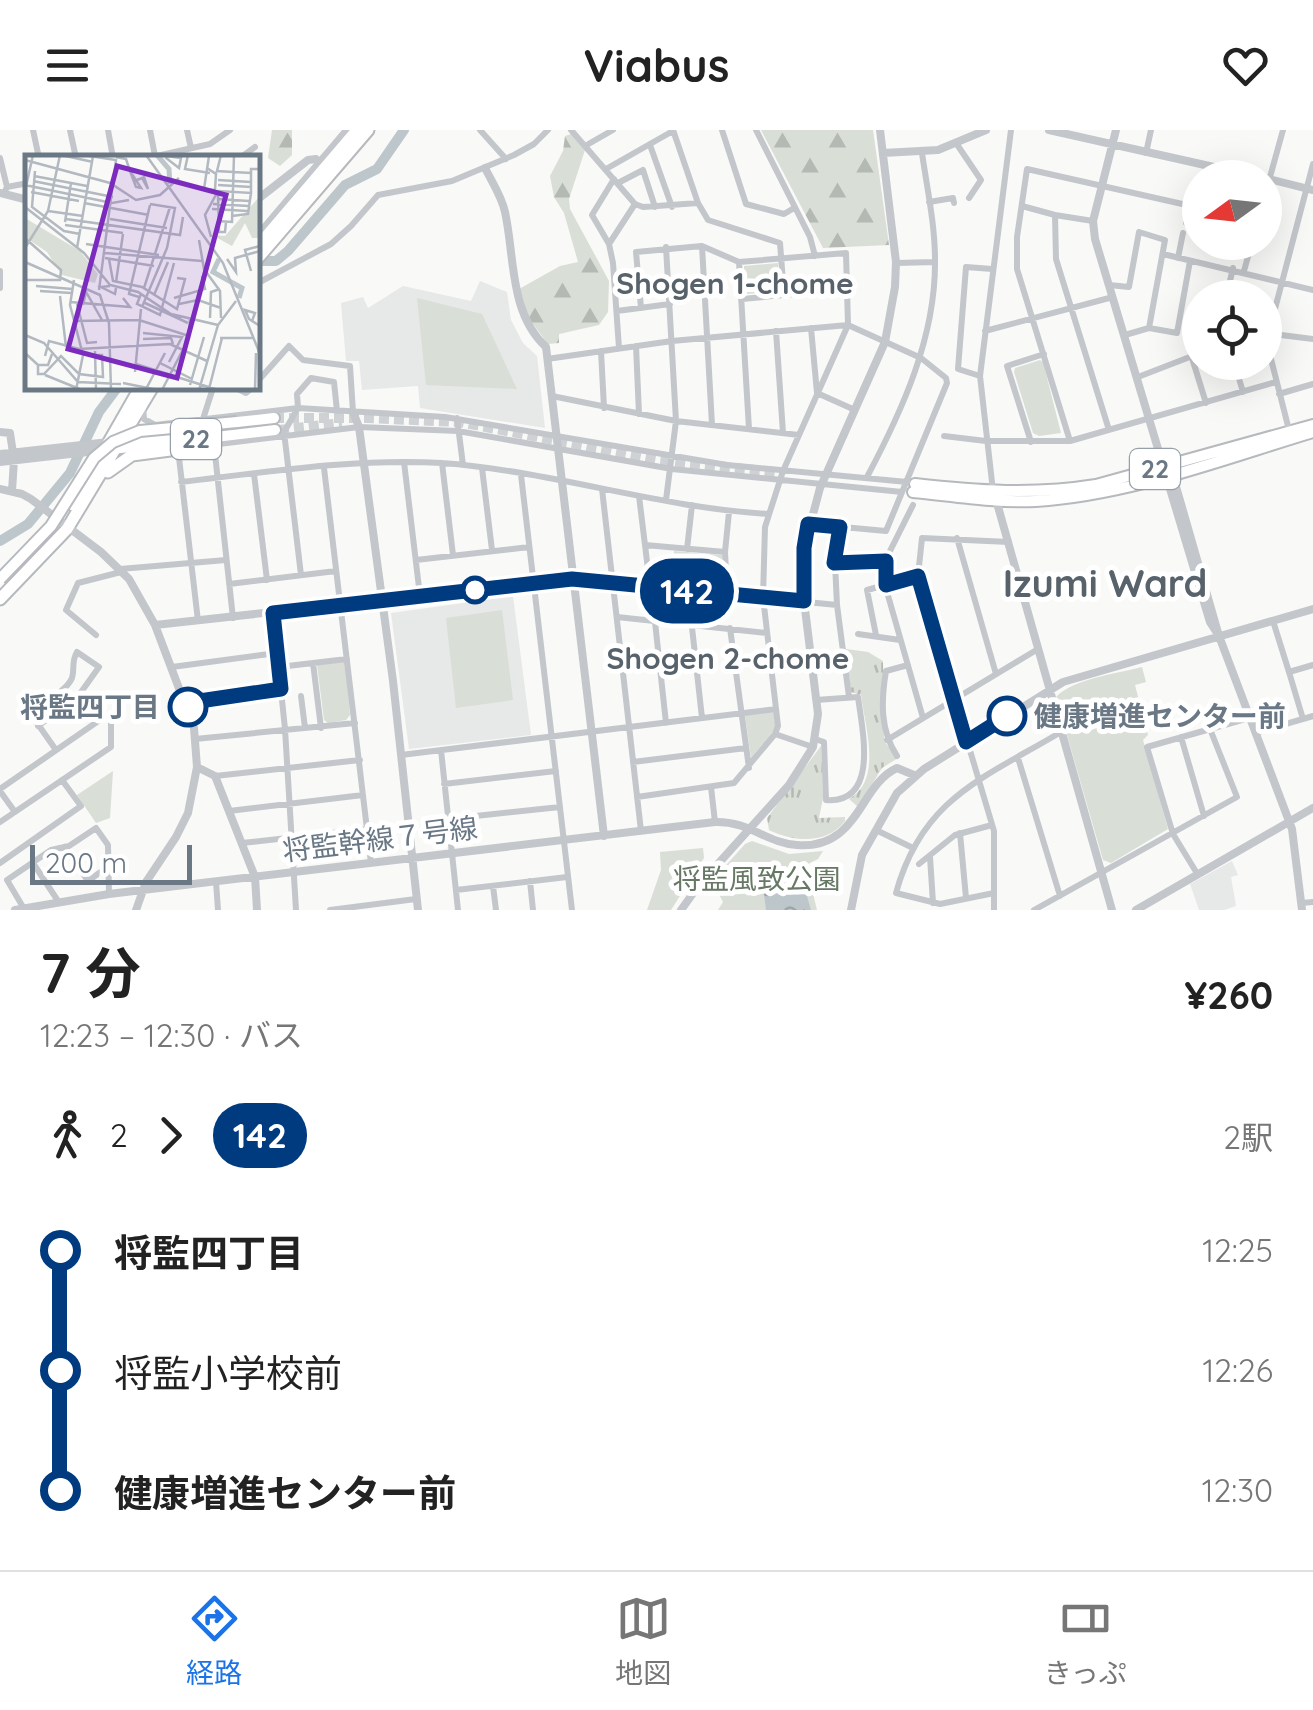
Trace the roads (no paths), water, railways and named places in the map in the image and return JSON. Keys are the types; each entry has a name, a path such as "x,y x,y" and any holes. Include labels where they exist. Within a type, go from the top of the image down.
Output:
{"highway":[{"path":"260,244 357,130"},
{"path":"260,255 325,167 368,130"},
{"path":"0,589 86,491 102,448 147,390"},
{"path":"86,491 97,490 110,469 123,459 178,449"},
{"path":"0,599 57,521"}],"main road":[{"path":"0,580 51,526 94,458 113,442 140,432 237,422 277,427"},
{"name":"22","path":"102,448 277,427"},
{"name":"22","path":"909,488 995,497 1060,491 1167,470 1313,428"},
{"name":"22","path":"1167,470 1313,428"}],"street":[{"path":"33,130 38,155"},
{"path":"70,130 75,155"},
{"path":"108,130 112,155"},
{"path":"150,130 151,155"},
{"path":"188,130 191,148"},
{"path":"260,232 325,167 346,130"},
{"path":"480,130 506,159"},
{"path":"260,282 330,244 378,195 424,188 485,168 534,144 548,130"},
{"path":"571,130 636,204 672,207 698,203"},
{"path":"586,146 613,130"},
{"path":"606,169 673,130 698,203 708,220 777,240 784,295"},
{"path":"722,130 746,204 784,214 794,208"},
{"path":"756,130 810,237 815,256"},
{"path":"681,910 698,885 788,785 814,743 816,700 804,601 808,524 884,342 895,287 896,263 880,130"},
{"path":"883,152 922,153 986,130"},
{"path":"1010,130 980,376 986,441 995,497 1112,910"},
{"path":"1050,130 1182,162"},
{"path":"1116,130 1093,221 1112,297 1205,606 1290,821 1302,906 1313,902"},
{"path":"1146,154 1151,130"},
{"path":"1269,130 1283,132 1273,160"},
{"path":"160,155 210,144 227,131"},
{"path":"962,137 981,180 969,198"},
{"path":"650,144 672,207"},
{"path":"244,155 255,147"},
{"path":"867,478 921,358 935,262 922,153"},
{"path":"0,158 4,191"},
{"path":"260,197 308,160 325,167"},
{"path":"1282,280 1310,189 1313,164"},
{"path":"485,168 504,206 518,302 535,336 546,347 604,836"},
{"path":"619,348 609,244 592,215 616,181 642,170 655,207"},
{"path":"1070,440 1018,269 1016,248 1027,170 1182,205"},
{"path":"1282,182 1310,189"},
{"path":"929,202 953,198 954,204"},
{"path":"609,244 636,204"},
{"path":"1022,206 1093,221"},
{"path":"1055,215 1056,259 1109,430"},
{"path":"1109,284 1129,288 1140,232 1164,240 1150,328"},
{"path":"1178,258 1182,239"},
{"path":"636,796 734,782 775,734 776,709 763,597 762,556 768,514 783,470 848,325 846,253 739,262 702,246 636,252 641,308"},
{"path":"702,246 712,425"},
{"path":"666,247 676,421 666,500"},
{"path":"1162,254 1274,280"},
{"path":"1244,271 1247,260"},
{"path":"1125,335 1150,328 1177,333 1190,261"},
{"path":"739,262 750,429"},
{"path":"896,263 935,262"},
{"path":"980,376 958,369 962,296 966,266 992,269"},
{"path":"1230,280 1233,268"},
{"path":"0,272 0,288"},
{"path":"1282,282 1313,290"},
{"path":"742,300 847,289"},
{"path":"985,332 1112,297"},
{"path":"616,311 670,304"},
{"path":"548,360 672,341 848,325 921,358 946,378 909,488 886,531 808,524"},
{"path":"811,328 817,394"},
{"path":"776,331 783,433"},
{"path":"1282,335 1313,340"},
{"path":"260,379 290,346 303,360 350,366 418,910"},
{"path":"636,346 639,414"},
{"path":"601,351 604,408"},
{"path":"1031,442 1008,366 1044,354"},
{"path":"1138,377 1182,361"},
{"path":"277,427 284,432 298,408 297,394 311,378 334,382 337,410"},
{"path":"1201,380 1206,403"},
{"path":"1239,380 1243,392"},
{"path":"944,436 986,441 1070,440 1276,382 1290,432"},
{"path":"1279,394 1313,384"},
{"path":"147,390 142,415 151,424 298,408 457,418 674,458 867,478 909,488"},
{"path":"203,420 212,390"},
{"path":"817,394 855,410"},
{"path":"552,396 676,421 799,434"},
{"path":"457,418 463,466"},
{"path":"198,621 178,449 214,445 277,427 458,431 778,482 909,488"},
{"path":"277,427 289,471 301,576"},
{"path":"0,432 10,432 12,491"},
{"path":"214,445 232,618"},
{"path":"72,451 102,448"},
{"path":"0,458 102,448"},
{"path":"86,491 86,477 102,448"},
{"path":"404,462 420,596"},
{"path":"182,482 364,463 442,464 562,480 729,512 768,514"},
{"path":"442,464 453,555"},
{"path":"324,468 371,863"},
{"path":"482,468 492,550"},
{"path":"254,474 267,580"},
{"path":"521,475 572,910"},
{"path":"602,489 641,832"},
{"path":"0,490 32,499 121,570 155,625 186,703 197,767 188,813 136,910"},
{"path":"639,496 650,586"},
{"path":"687,549 692,505"},
{"path":"912,505 886,561 886,585 923,718"},
{"path":"727,594 725,552 729,512"},
{"path":"0,572 57,521"},
{"path":"840,527 834,563 849,697"},
{"path":"994,910 992,825 918,576 922,538 1009,542"},
{"path":"957,538 996,674"},
{"path":"645,545 725,552"},
{"path":"416,560 529,547"},
{"path":"96,635 66,610 78,583 121,570 226,560"},
{"path":"834,563 886,561"},
{"path":"229,584 336,571"},
{"path":"876,635 868,590 918,576"},
{"path":"155,625 572,579 837,605"},
{"path":"688,591 702,718"},
{"path":"851,910 862,856 897,793 914,776 966,742 1049,689 1128,661 1313,610"},
{"path":"273,613 288,766 296,910"},
{"path":"616,616 767,633"},
{"path":"1273,621 1303,718"},
{"path":"655,622 666,723"},
{"path":"730,628 748,768"},
{"path":"858,634 900,640"},
{"path":"887,740 1038,648"},
{"path":"38,726 79,695 99,667 77,652 72,660 72,677 30,713 38,726 56,750"},
{"path":"172,667 277,653"},
{"path":"279,667 347,659"},
{"path":"314,662 322,728"},
{"path":"897,756 887,740 883,712 886,671 908,665"},
{"path":"1289,672 1313,665"},
{"path":"186,703 281,689"},
{"path":"0,822 111,747 111,718 79,695"},
{"path":"300,696 305,728"},
{"path":"775,734 824,742 826,800 845,797 855,789 864,770 858,697 816,700"},
{"path":"400,755 776,709"},
{"path":"15,812 0,790 108,714"},
{"path":"1255,732 1313,716"},
{"path":"1198,875 1173,834 1147,746 1249,718"},
{"path":"195,739 356,724"},
{"path":"1034,910 1237,797 1210,729"},
{"path":"994,892 934,903 896,893 912,847 944,806 1062,732"},
{"path":"1181,737 1204,816"},
{"path":"632,762 746,748"},
{"path":"441,750 458,910"},
{"path":"1018,758 1060,896"},
{"path":"197,767 216,776 360,760"},
{"name":"将監幹線７号線","path":"19,909 109,894 715,822 739,822 796,845 819,843 843,831 858,816 886,772 898,768 914,776"},
{"path":"444,784 556,771"},
{"path":"216,776 255,877 257,910"},
{"path":"0,863 81,806 62,780"},
{"path":"711,787 715,822"},
{"path":"229,811 363,795"},
{"path":"448,819 560,807"},
{"path":"1136,910 1313,808"},
{"path":"919,864 960,834 992,825"},
{"path":"19,909 7,880 51,850 64,847 96,828 108,845 109,894"},
{"path":"242,843 367,829"},
{"path":"876,830 912,847"},
{"path":"960,834 966,898"},
{"path":"64,847 88,882 108,866"},
{"path":"930,857 934,903"},
{"path":"33,863 58,901"},
{"path":"456,890 567,877"},
{"path":"530,881 533,910"},
{"path":"216,882 218,910"},
{"path":"493,886 496,910"},
{"path":"330,910 379,907 416,899"}],"water":[{"path":"765,877 779,888 790,888 802,879 811,910 766,910 762,879"}],"waterway":[{"path":"260,261 276,261 288,251 345,185 377,169 404,130"},
{"path":"0,541 28,524 70,473 99,412 116,390"}],"tunnel":[{"path":"274,418 459,422 660,460 784,473"},
{"path":"279,430 342,423"}],"place":[{"name":"将監四丁目","path":"188,707"},
{"name":"健康増進センター前","path":"1007,716"}],"district":[{"name":"Shogen 1-chome","path":"735,284"},
{"name":"Izumi Ward","path":"1105,584"},
{"name":"Shogen 2-chome","path":"728,659"}],"park label":[{"name":"将監風致公園","path":"757,879"}]}
